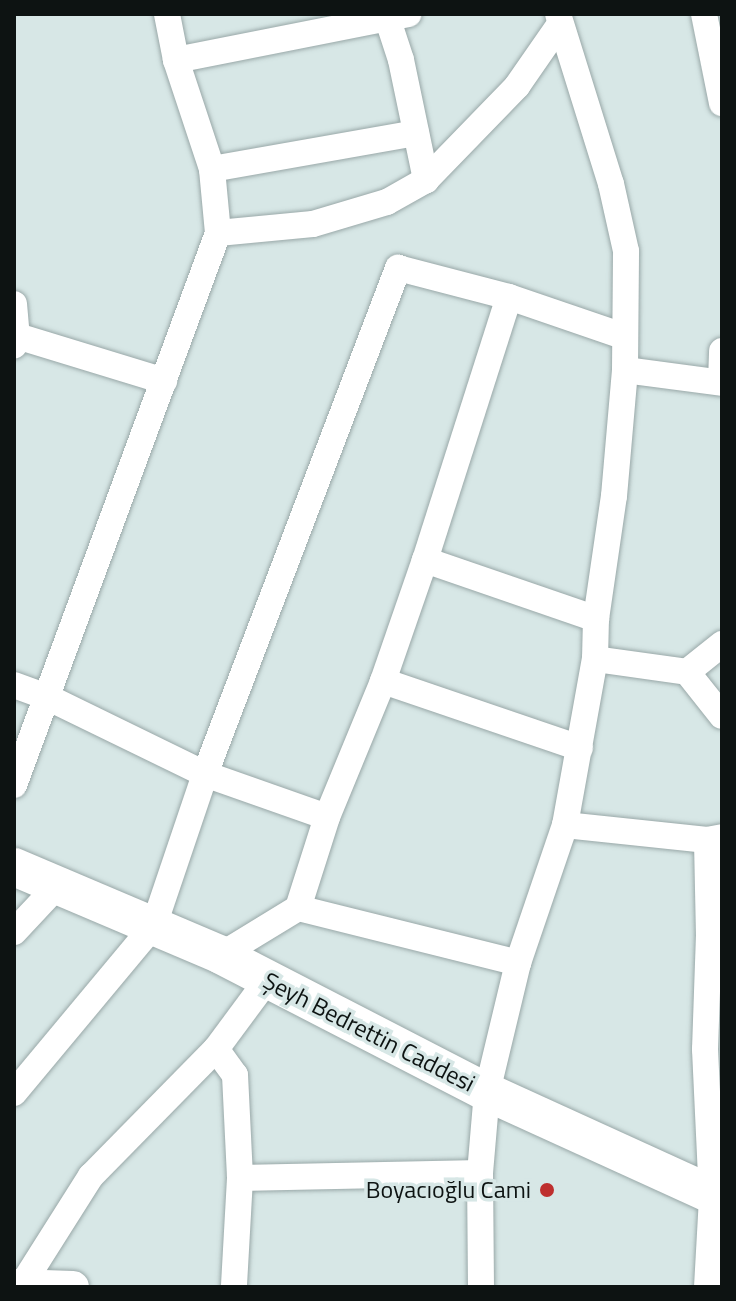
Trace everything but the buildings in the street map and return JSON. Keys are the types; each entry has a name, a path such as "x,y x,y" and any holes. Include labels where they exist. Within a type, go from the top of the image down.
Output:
{"main road":[{"name":"Şeyh Bedrettin Caddesi","path":"14,867 221,955 487,1092 717,1198"}],"street":[{"path":"14,785 218,233 212,169 176,60 167,14"},
{"path":"704,14 722,103"},
{"path":"176,60 394,16 426,180"},
{"path":"218,233 313,224 387,202 426,180 517,86 559,19"},
{"path":"481,1287 480,1173 487,1092 518,963 565,825 580,748 595,659 596,619 614,496 625,370 626,251 611,184 559,19"},
{"path":"212,169 416,133"},
{"path":"14,1093 154,925 205,774 398,268 509,297 623,336"},
{"path":"221,955 298,908 327,817 383,681 425,560 509,297"},
{"path":"14,304 16,341 164,381"},
{"path":"625,370 721,383 722,351"},
{"path":"425,560 596,619"},
{"path":"687,672 722,644"},
{"path":"595,659 687,672 722,716"},
{"path":"383,681 580,748"},
{"path":"14,685 47,697 205,774 327,817"},
{"path":"565,825 714,838 705,1049 717,1198 707,1287"},
{"path":"14,932 58,885"},
{"path":"298,908 518,963"},
{"path":"73,1287 26,1286 91,1176 216,1049 267,980"},
{"path":"216,1049 235,1075 240,1178 234,1287"},
{"path":"240,1178 480,1173"}],"place":[{"name":"Boyacıoğlu Cami","path":"547,1190"}]}
